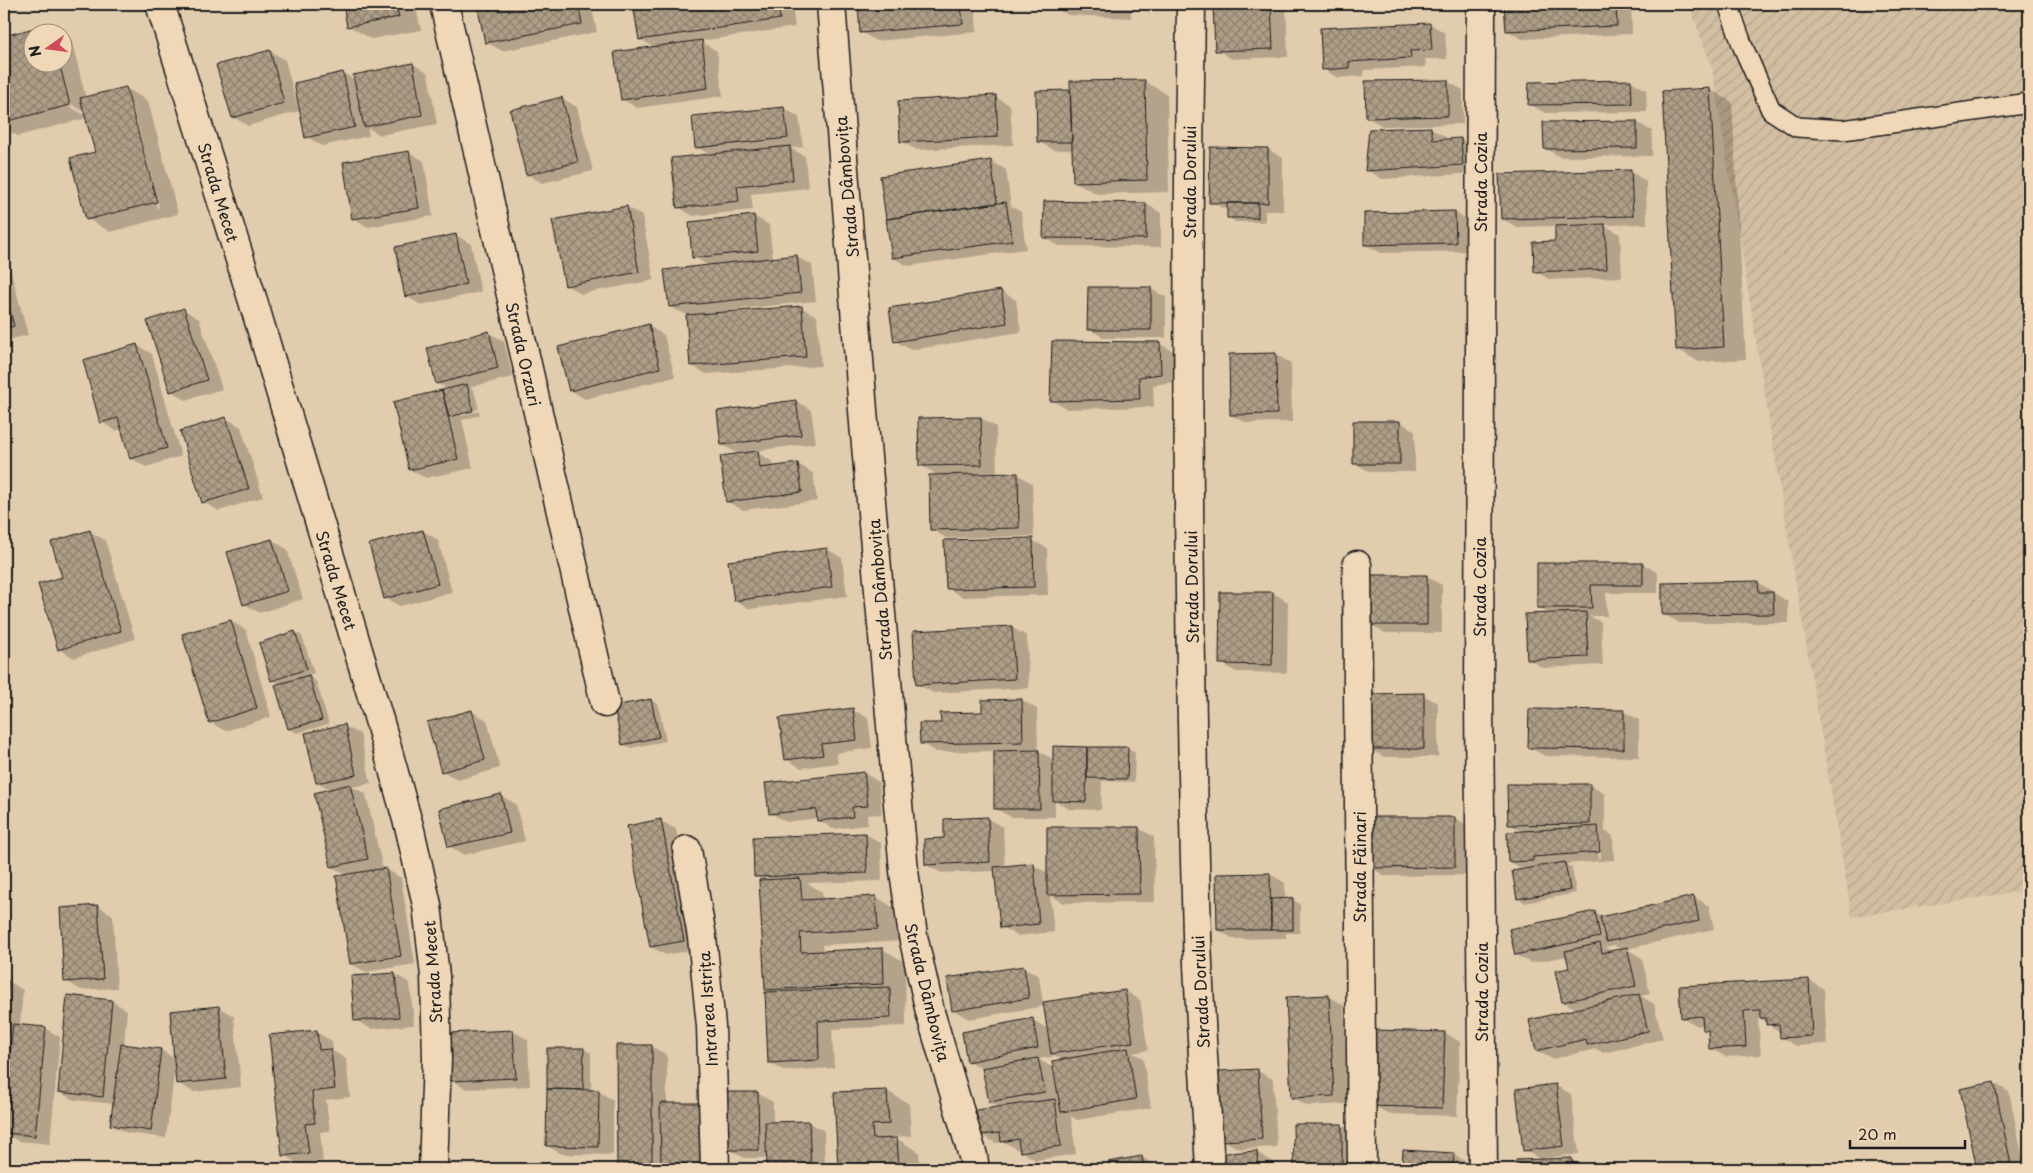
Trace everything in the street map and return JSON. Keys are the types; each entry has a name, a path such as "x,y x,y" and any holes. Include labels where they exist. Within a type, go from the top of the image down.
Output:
{"street":[{"name":"Strada Mecet","path":"160,4 253,301 378,713 410,830 426,905 435,976 437,1059 433,1169"},
{"name":"Strada Orzari","path":"444,4 604,703"},
{"name":"Strada Dâmbovița","path":"830,4 864,423 905,880 912,936 930,1012 973,1156 975,1169"},
{"name":"Strada Dorului","path":"1191,4 1188,175 1190,582 1197,938 1210,1169"},
{"name":"Strada Cozia","path":"1481,4 1478,701 1483,1169"},
{"name":"Strada Făinari","path":"1357,565 1362,1169"},
{"name":"Intrarea Istrița","path":"687,850 702,937 711,1026 715,1169"}],"lane":[{"path":"1728,4 1743,47 1771,110 1797,127 1843,130 2029,103"}],"shaded area":[{"path":"1689,4 2029,4 2029,890 1852,917 1712,68"}],"building":[{"path":"343,4 396,4 399,17 347,27"},
{"path":"477,4 578,4 582,24 485,43"},
{"path":"633,4 778,4 780,19 639,40"},
{"path":"858,4 961,4 963,24 860,33"},
{"path":"1057,4 1109,4 1109,6"},
{"path":"1213,4 1271,4 1273,49 1215,51"},
{"path":"1504,4 1616,4 1617,26 1506,31"},
{"path":"1430,23 1432,50 1410,51 1411,58 1349,62 1349,68 1322,70 1320,28"},
{"path":"22,31 22,72 62,72 70,105 4,122 4,36"},
{"path":"702,40 708,88 621,100 614,52"},
{"path":"270,50 284,103 232,118 216,65"},
{"path":"413,63 422,115 364,127 353,75"},
{"path":"343,72 355,127 305,138 294,83"},
{"path":"1145,80 1147,180 1073,182 1070,81"},
{"path":"1448,80 1448,116 1366,118 1365,81"},
{"path":"1631,80 1632,104 1528,105 1529,82"},
{"path":"126,87 157,202 86,220 70,158 95,152 80,98"},
{"path":"1710,88 1724,347 1676,350 1662,91"},
{"path":"1070,90 1072,142 1037,142 1036,91"},
{"path":"996,95 998,137 900,142 898,101"},
{"path":"562,97 578,162 526,175 510,110"},
{"path":"784,107 788,138 695,148 692,116"},
{"path":"1637,121 1637,148 1544,149 1543,122"},
{"path":"1431,127 1433,140 1461,138 1463,165 1365,171 1369,129"},
{"path":"790,146 793,180 737,186 739,201 677,208 671,158"},
{"path":"1210,147 1268,148 1268,203 1209,203"},
{"path":"409,151 419,208 352,219 343,162"},
{"path":"991,160 997,203 886,219 880,176"},
{"path":"1631,170 1633,216 1501,219 1499,174"},
{"path":"1044,201 1146,203 1146,239 1043,238"},
{"path":"1006,202 1012,241 892,258 886,219"},
{"path":"1227,203 1258,203 1258,218 1227,218"},
{"path":"627,206 639,272 565,286 552,220"},
{"path":"1455,211 1456,243 1364,245 1364,213"},
{"path":"754,215 758,251 692,258 689,222"},
{"path":"1605,224 1607,269 1534,272 1533,242 1555,241 1555,226"},
{"path":"456,234 466,284 405,297 395,247"},
{"path":"797,255 801,293 669,307 664,270"},
{"path":"1088,287 1151,287 1151,330 1087,330"},
{"path":"4,289 14,326 4,329"},
{"path":"1001,290 1007,323 894,342 889,308"},
{"path":"802,306 806,357 690,366 686,315"},
{"path":"184,308 207,380 170,392 147,321"},
{"path":"649,324 660,368 569,391 558,347"},
{"path":"489,331 498,368 436,384 427,348"},
{"path":"1052,341 1160,342 1161,374 1139,377 1140,399 1050,401"},
{"path":"137,344 167,448 130,459 118,418 100,423 83,360"},
{"path":"1276,353 1277,414 1230,415 1229,354"},
{"path":"467,384 473,411 449,417 442,390"},
{"path":"442,390 458,459 409,470 393,402"},
{"path":"796,400 801,435 721,445 717,411"},
{"path":"226,417 249,489 202,503 180,431"},
{"path":"981,417 982,465 919,466 918,418"},
{"path":"1353,421 1400,421 1400,464 1353,464"},
{"path":"758,451 760,468 798,463 802,492 726,502 720,456"},
{"path":"1018,473 1019,528 930,530 929,475"},
{"path":"90,530 121,631 58,650 38,584 62,577 51,542"},
{"path":"423,530 438,584 384,599 369,544"},
{"path":"1033,538 1034,587 946,589 944,540"},
{"path":"272,539 288,591 243,605 227,552"},
{"path":"827,548 832,587 734,601 728,561"},
{"path":"1537,563 1643,563 1643,585 1591,585 1592,608 1537,608"},
{"path":"1369,575 1427,575 1427,625 1369,625"},
{"path":"1758,581 1759,592 1773,592 1774,614 1662,615 1662,583"},
{"path":"1220,592 1273,592 1272,665 1219,664"},
{"path":"1586,612 1588,657 1527,660 1525,614"},
{"path":"231,620 257,708 209,723 182,634"},
{"path":"1012,626 1015,679 916,685 913,631"},
{"path":"295,631 307,669 271,681 259,643"},
{"path":"309,675 322,720 288,729 275,685"},
{"path":"1424,693 1424,749 1367,749 1367,694"},
{"path":"651,699 659,737 622,745 614,706"},
{"path":"1022,699 1023,742 920,744 919,723 941,723 940,713 982,712 982,700"},
{"path":"853,708 857,740 821,744 823,755 785,760 779,718"},
{"path":"1529,709 1624,710 1624,749 1528,748"},
{"path":"472,710 485,760 441,772 427,722"},
{"path":"345,724 356,775 316,783 305,733"},
{"path":"1053,746 1087,747 1086,802 1053,801"},
{"path":"1087,747 1128,747 1127,779 1087,778"},
{"path":"1039,750 1040,809 994,809 994,751"},
{"path":"864,772 868,806 852,807 853,817 817,821 816,809 769,814 765,783"},
{"path":"350,784 368,859 331,867 314,793"},
{"path":"1507,784 1590,784 1590,824 1508,825"},
{"path":"501,794 510,833 448,847 439,809"},
{"path":"988,817 990,862 925,865 924,839 944,838 944,819"},
{"path":"1368,817 1455,817 1455,867 1369,868"},
{"path":"661,819 684,941 650,947 627,826"},
{"path":"1598,826 1600,852 1533,857 1533,861 1508,862 1507,832"},
{"path":"1047,827 1139,827 1140,894 1047,895"},
{"path":"866,833 867,873 754,877 753,837"},
{"path":"1565,862 1570,890 1517,899 1512,871"},
{"path":"1034,863 1039,924 1000,928 994,867"},
{"path":"386,868 401,956 350,964 336,876"},
{"path":"1270,873 1271,930 1217,930 1216,874"},
{"path":"800,878 802,900 876,896 878,929 800,933 801,952 883,948 884,984 765,990 759,880"},
{"path":"1694,896 1699,921 1606,942 1600,917"},
{"path":"1293,898 1293,930 1271,930 1271,899"},
{"path":"98,905 103,979 64,982 60,908"},
{"path":"1595,911 1600,937 1515,955 1509,929"},
{"path":"1600,943 1602,953 1627,947 1636,986 1562,1002 1555,971 1569,968 1565,951"},
{"path":"1024,966 1029,998 952,1011 947,978"},
{"path":"395,973 399,1017 354,1021 351,976"},
{"path":"1809,979 1812,1036 1780,1038 1779,1024 1766,1025 1766,1018 1760,1018 1760,1010 1744,1011 1746,1047 1709,1049 1708,1030 1703,1030 1702,1016 1681,1018 1679,986"},
{"path":"4,980 8,980 4,1036"},
{"path":"890,987 891,1018 818,1021 819,1060 768,1063 765,992"},
{"path":"1125,990 1133,1042 1051,1054 1043,1002"},
{"path":"1639,994 1648,1031 1587,1045 1586,1039 1536,1051 1529,1020"},
{"path":"67,995 112,1000 103,1097 58,1092"},
{"path":"1329,995 1334,1096 1291,1098 1286,997"},
{"path":"219,1006 226,1079 176,1084 170,1011"},
{"path":"1033,1018 1038,1048 967,1062 962,1032"},
{"path":"13,1024 46,1027 35,1136 4,1133 4,1113"},
{"path":"317,1030 319,1050 331,1049 335,1089 312,1092 315,1123 305,1124 309,1153 282,1156 269,1035"},
{"path":"513,1030 516,1078 450,1081 448,1033"},
{"path":"1374,1030 1445,1032 1442,1108 1372,1106"},
{"path":"121,1044 161,1049 151,1131 110,1125"},
{"path":"616,1045 652,1045 652,1169 617,1169"},
{"path":"547,1048 584,1048 583,1090 547,1089"},
{"path":"1128,1048 1136,1099 1061,1112 1052,1061"},
{"path":"1038,1058 1045,1092 989,1102 982,1068"},
{"path":"1258,1069 1262,1139 1222,1141 1219,1071"},
{"path":"1994,1082 2012,1169 1977,1169 1960,1089"},
{"path":"1556,1084 1564,1146 1523,1151 1516,1089"},
{"path":"547,1089 599,1090 598,1147 546,1146"},
{"path":"887,1090 889,1124 872,1125 873,1139 897,1138 899,1169 838,1169 834,1092"},
{"path":"726,1092 758,1092 759,1150 727,1150"},
{"path":"1055,1099 1061,1146 1020,1152 1018,1139 1001,1142 1000,1133 980,1135 976,1110"},
{"path":"660,1103 702,1103 702,1169 661,1169"},
{"path":"809,1121 811,1169 767,1169 765,1122"},
{"path":"1293,1124 1342,1124 1342,1169 1294,1169"},
{"path":"1403,1150 1454,1153 1453,1169 1402,1169"},
{"path":"1257,1151 1258,1169 1226,1169 1225,1153"},
{"path":"1142,1156 1144,1169 1109,1169 1108,1162"},
{"path":"1572,1158 1573,1169 1516,1169 1516,1160"}]}
